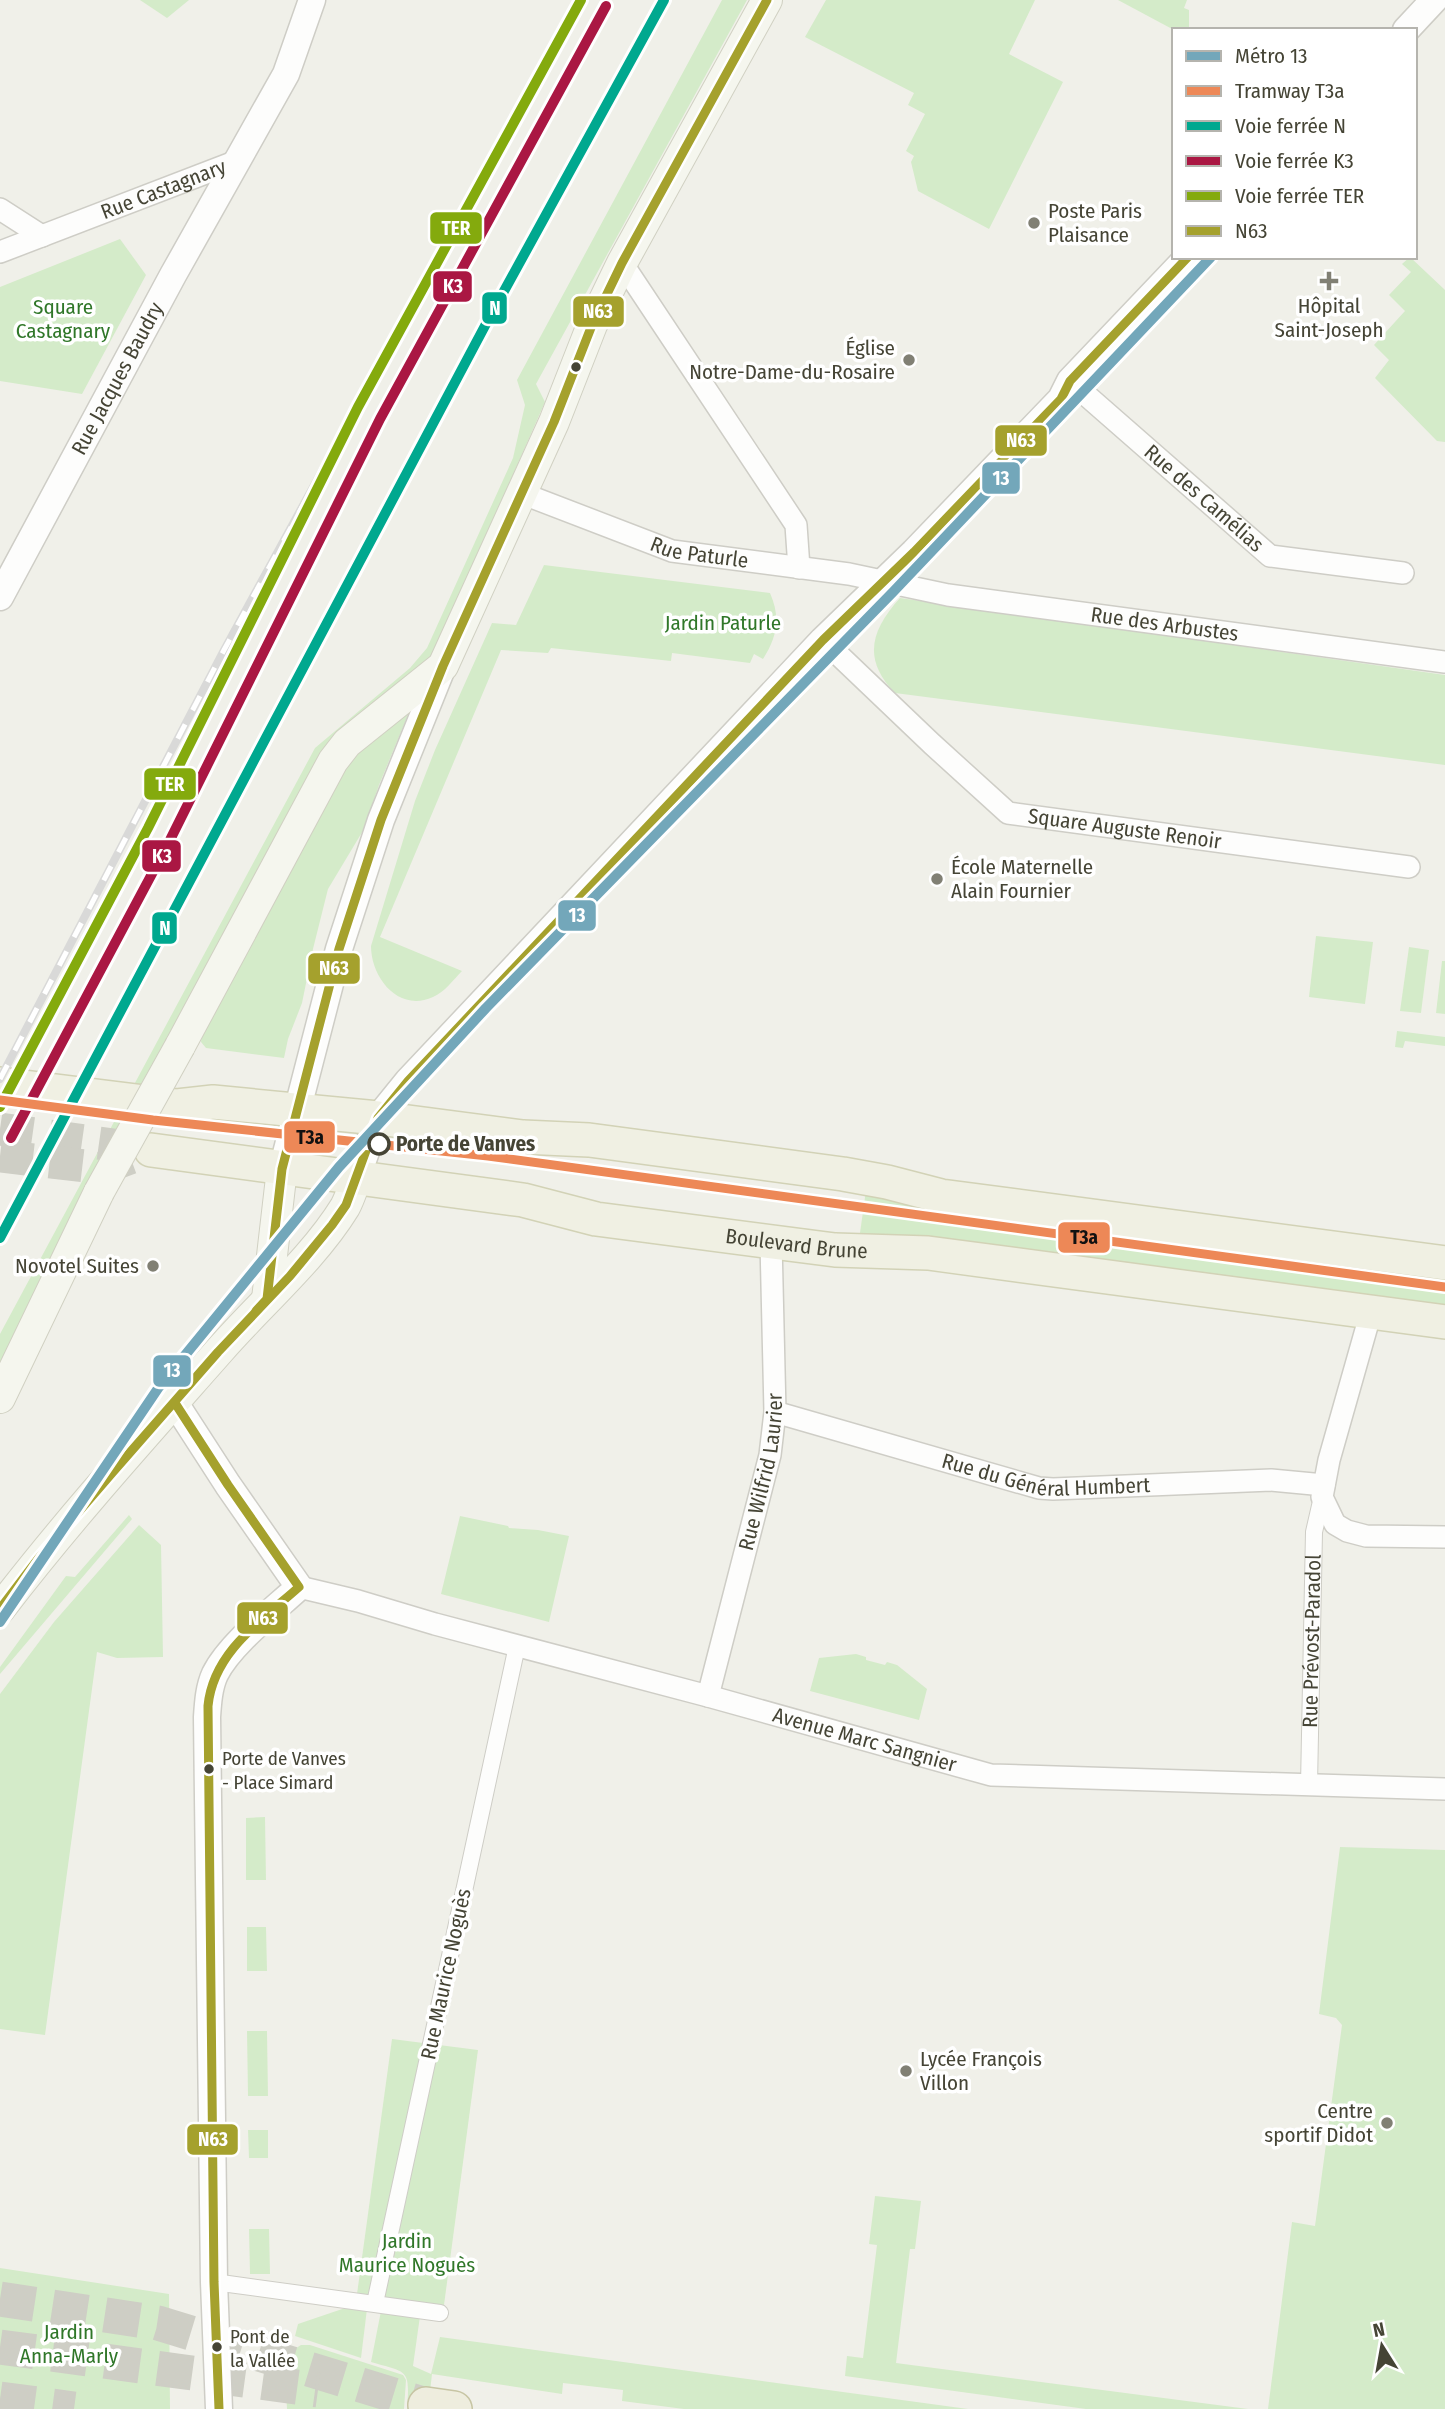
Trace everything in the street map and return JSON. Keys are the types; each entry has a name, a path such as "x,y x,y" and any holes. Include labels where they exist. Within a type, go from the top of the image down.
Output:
{"main road":[{"path":"0,1398 99,1192 333,761 346,743 443,666 554,422 592,325 622,263 766,0"},
{"path":"0,1064 183,1090 213,1102"},
{"path":"0,1084 177,1106 213,1102 299,1109 523,1137 589,1140 844,1174 942,1196 1445,1263"},
{"name":"Boulevard Brune","path":"151,1150 523,1200 596,1219 835,1250 928,1253 1445,1322"},
{"path":"267,1299 282,1169"},
{"path":"0,1609 38,1559 290,1276 346,1205 357,1177"}],"street":[{"name":"Rue Castagnary","path":"0,251 237,161 286,74 312,0"},
{"path":"1408,28 1434,0"},
{"name":"Rue Jacques Baudry","path":"0,597 237,161"},
{"path":"0,209 42,236"},
{"path":"357,1177 378,1118 408,1082 823,640 885,582 1061,399 1070,382 1186,259"},
{"path":"622,263 796,525 799,568"},
{"name":"Rue des Camélias","path":"1070,382 1270,556 1403,573"},
{"name":"Rue Paturle","path":"521,493 672,551 849,574 885,582"},
{"name":"Rue des Arbustes","path":"885,582 961,597 1445,662"},
{"name":"Square Auguste Renoir","path":"823,640 1008,813 1409,867"},
{"path":"282,1169 332,974 381,820 443,666"},
{"name":"Rue Wilfrid Laurier","path":"708,1696 770,1455 775,1412 771,1242"},
{"name":"Rue Prévost-Paradol","path":"1309,1785 1314,1532 1371,1312"},
{"path":"175,1403 299,1587 228,1653 215,1674 209,1696 207,1717 214,2282 219,2409"},
{"name":"Rue du Général Humbert","path":"775,1412 1038,1488 1271,1480 1323,1491"},
{"path":"1323,1491 1335,1524 1347,1531 1366,1536 1445,1537"},
{"name":"Avenue Marc Sangnier","path":"299,1587 991,1775 1445,1789"},
{"name":"Rue Maurice Noguès","path":"374,2302 517,1646"},
{"path":"214,2282 440,2313"}],"green space":[{"path":"140,0 189,0 167,18"},
{"path":"722,0 747,0 536,384 545,402 435,652 418,672 350,731 0,1384 0,1334 315,748 410,668 427,648 513,458 525,405 517,380"},
{"path":"826,0 1035,0 1009,54 1063,82 989,229 918,191 911,162 914,156 906,151 925,114 908,105 914,93 805,37"},
{"path":"1118,0 1187,0 1184,8 1189,10 1189,28 1172,29"},
{"name":"Square Castagnary","path":"120,239 146,275 82,394 0,381 0,287"},
{"path":"1412,259 1445,290 1445,442 1437,441 1375,378 1389,360 1374,345 1405,311 1389,295 1411,272 1402,264"},
{"name":"Jardin Paturle","path":"544,565 770,593 776,611 772,643 763,659 754,654 750,663 672,653 671,661 551,648 548,653 501,650 380,937 462,971 437,995 420,1001 409,1000 398,996 381,980 372,958 371,946 415,801 492,623 516,625"},
{"path":"900,598 1445,675 1445,765 895,693 878,668 874,645 882,622"},
{"path":"408,711 364,829 328,889 302,1003 288,1039 284,1058 206,1048 201,1042 202,1032 340,766"},
{"path":"1316,936 1373,942 1365,1004 1309,997"},
{"path":"1409,947 1429,950 1421,1013 1400,1011"},
{"path":"1442,961 1445,961 1445,1014 1436,1013"},
{"path":"1397,1031 1445,1037 1445,1046 1405,1041 1403,1048 1395,1047"},
{"path":"866,1190 1445,1274 1445,1310 859,1240"},
{"path":"129,1515 132,1519 0,1674 0,1667 66,1576 75,1577"},
{"path":"460,1516 509,1528 569,1536 549,1622 441,1594"},
{"path":"139,1525 161,1545 163,1657 117,1658 97,1652 45,2035 0,2029 0,1694 54,1622"},
{"path":"856,1654 866,1657 866,1660 897,1665 927,1689 919,1720 810,1691 819,1658"},
{"path":"265,1817 266,1880 246,1880 246,1818"},
{"name":"Centre sportif Didot","path":"1340,1847 1445,1850 1445,2409 1268,2409 1292,2222 1315,2226 1342,2025 1336,2018 1319,2014"},
{"path":"247,1927 266,1927 267,1971 247,1971"},
{"path":"247,2031 267,2031 268,2096 248,2096"},
{"name":"Jardin Maurice Noguès","path":"392,2039 478,2050 444,2305 357,2294"},
{"path":"248,2130 268,2130 268,2158 249,2158"},
{"path":"875,2196 921,2201 915,2249 910,2249 896,2363 1248,2409 1086,2409 845,2376 847,2356 863,2358 877,2245 869,2244"},
{"path":"249,2229 269,2229 270,2274 250,2274"},
{"name":"Jardin Anna-Marly","path":"0,2268 169,2294 170,2409 0,2409"},
{"path":"351,2306 367,2309 361,2358 295,2336 298,2324"},
{"path":"381,2311 420,2316 413,2366 431,2374 440,2337 968,2409 684,2409 622,2401 623,2390 563,2383 562,2394 432,2374 428,2409 407,2409 408,2386 404,2374 371,2362"},
{"path":"301,2345 310,2345 403,2375 406,2380 404,2409 287,2409 287,2365 294,2350"}],"tunnel":[{"path":"0,1129 148,1150"},
{"path":"0,1156 103,1168 138,1155"},
{"path":"0,2299 158,2323 426,2405"},
{"path":"0,2347 318,2390"},
{"path":"0,2399 74,2409"}],"railway":[{"path":"0,1079 224,650 579,0"}],"metro line":[{"name":"13","path":"0,1622 159,1387 339,1167 486,1008 893,592 1209,259"}],"tram line":[{"name":"T3a","path":"0,1100 153,1120 488,1156 1445,1287"}],"rail line":[{"name":"TER","path":"0,1107 148,828 358,407 581,0"},
{"name":"N","path":"0,1238 487,322 664,0"},
{"name":"K3","path":"11,1138 170,840 380,419 606,6"}],"transit line":[{"name":"N63","path":"256,1311 267,1299 282,1169 339,949 381,820 443,666 554,422 592,325 622,263 767,0"},
{"name":"N63","path":"0,1609 38,1559 112,1473 218,1352 290,1276 332,1225 346,1205 378,1118 408,1081 823,640 914,552 1061,399 1070,381 1186,259"},
{"name":"N63","path":"175,1403 299,1587 255,1625 229,1653 219,1669 208,1706 214,2282 219,2409"}],"place":[{"name":"Poste Paris Plaisance","path":"1034,223"},
{"name":"Hôpital Saint-Joseph","path":"1329,281"},
{"name":"Église Notre-Dame-du-Rosaire","path":"909,360"},
{"name":"École Maternelle Alain Fournier","path":"937,879"},
{"name":"Porte de Vanves","path":"379,1144"},
{"name":"Novotel Suites","path":"153,1266"},
{"name":"Porte de Vanves - Place Simard","path":"209,1769"},
{"name":"Lycée François Villon","path":"906,2071"},
{"name":"Centre sportif Didot","path":"1387,2123"},
{"name":"Pont de la Vallée","path":"217,2347"}]}
